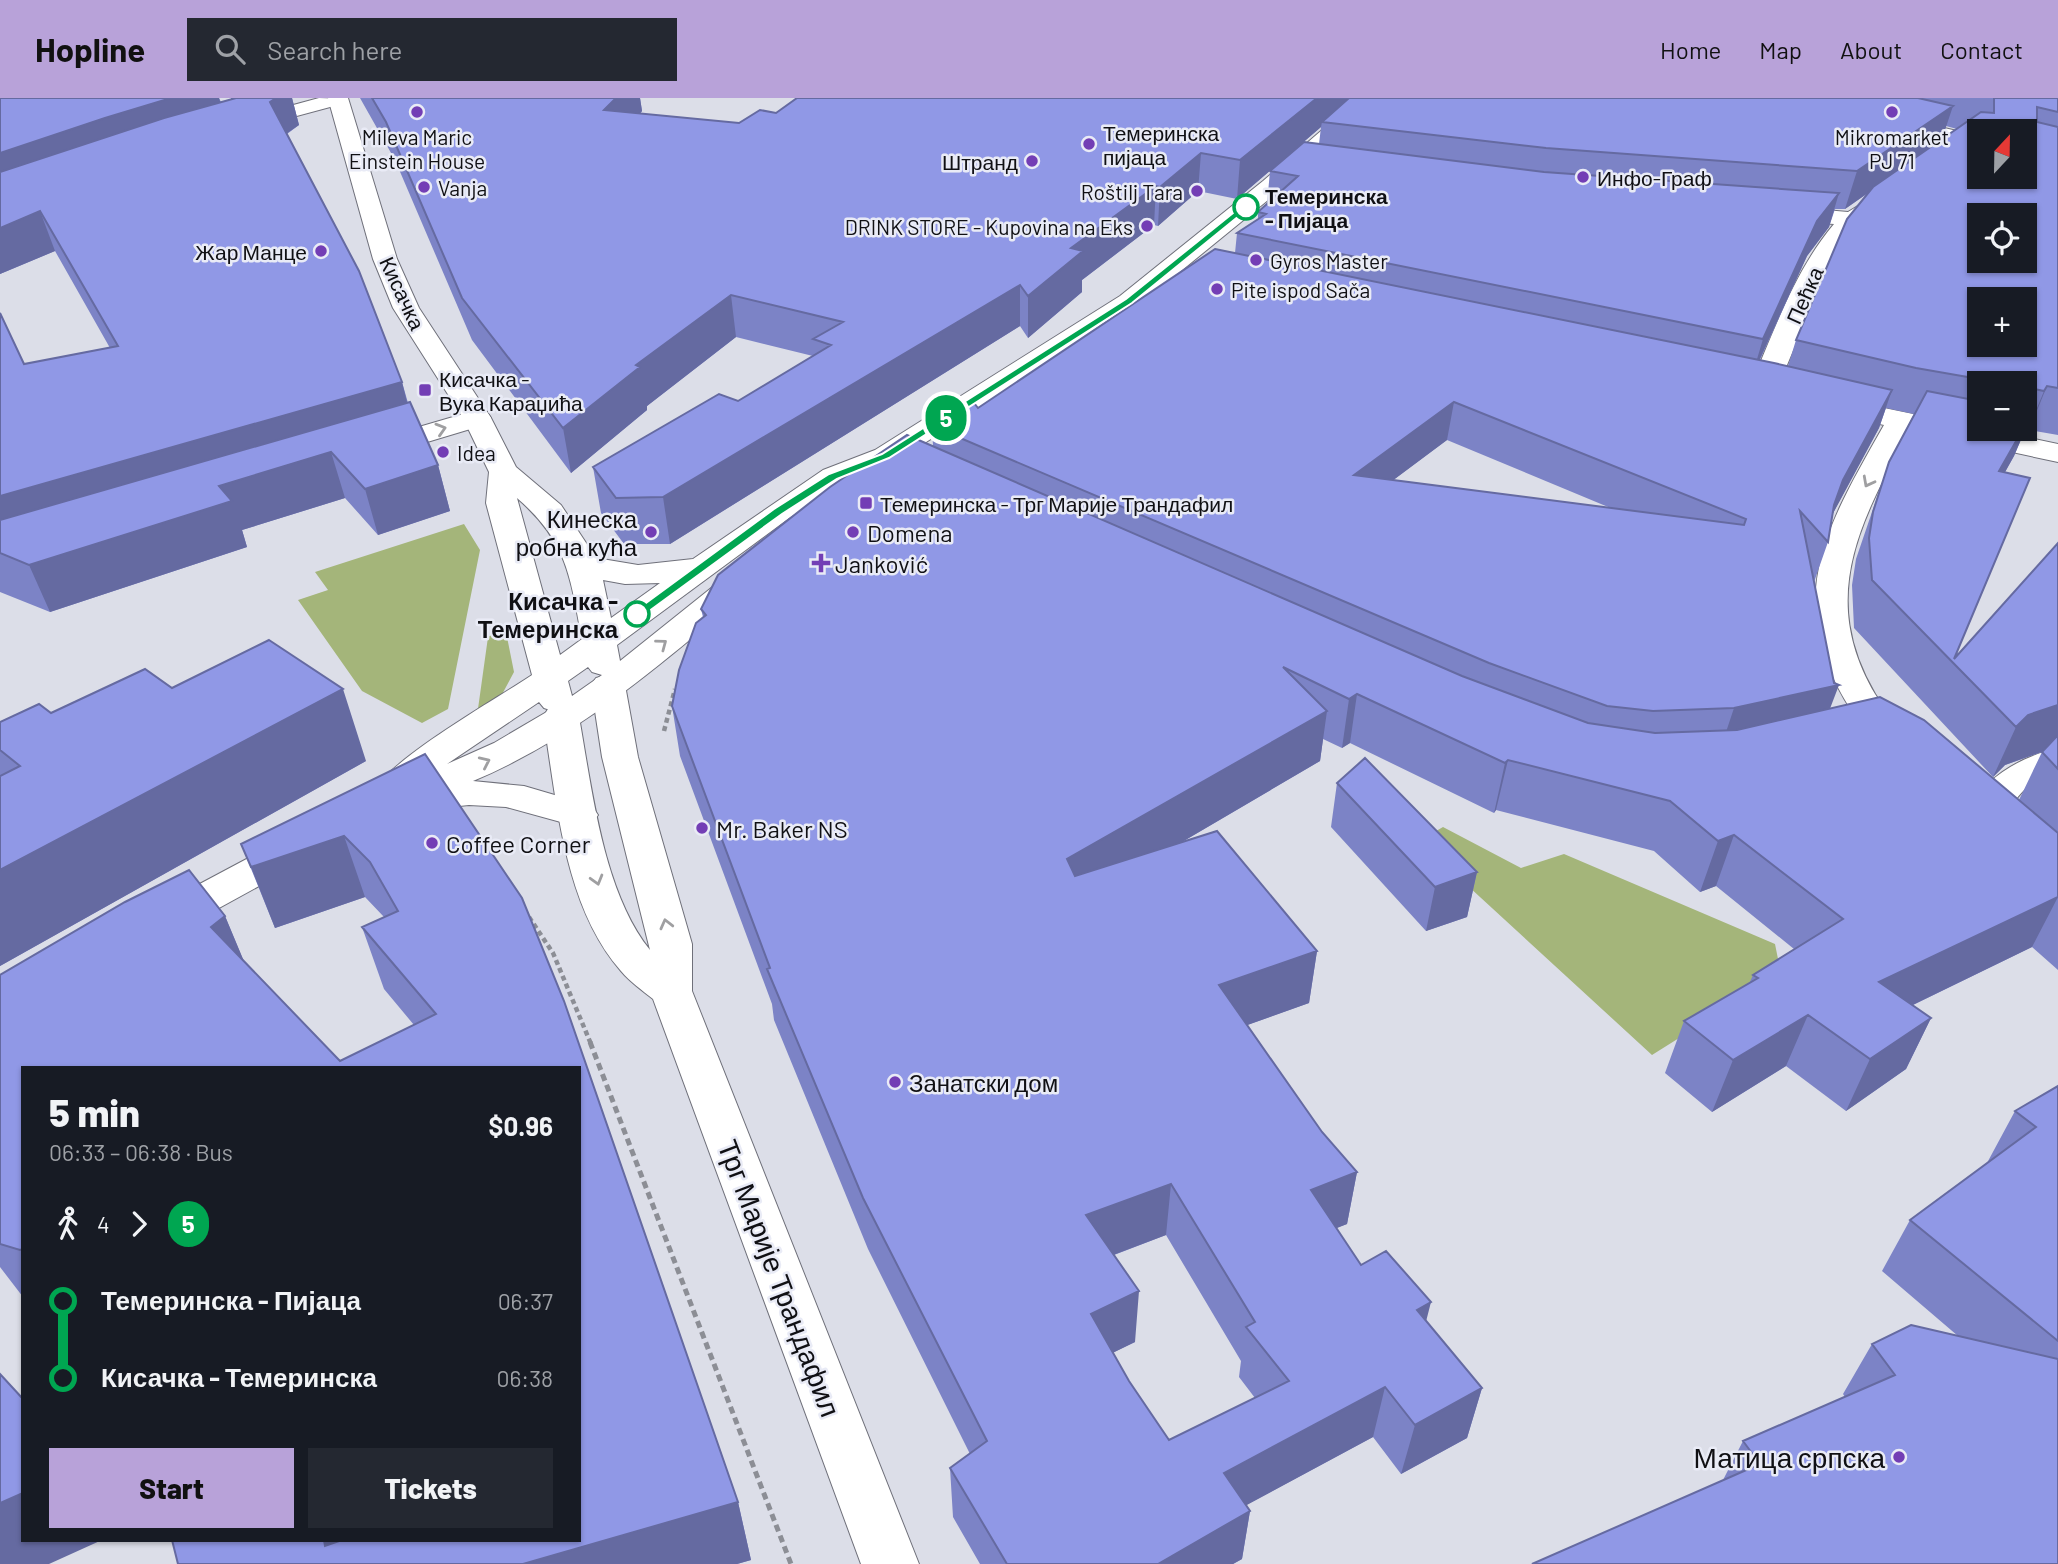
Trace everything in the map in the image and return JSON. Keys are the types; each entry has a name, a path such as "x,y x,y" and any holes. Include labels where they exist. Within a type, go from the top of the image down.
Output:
{"street":[{"path":"226,130 338,98"},
{"name":"Кисачка","path":"338,98 385,259 406,308 477,418 504,472 550,511 584,565 608,685"},
{"path":"370,809 430,759 550,680 701,566 833,477 885,456 1129,301 1175,266 1371,98"},
{"path":"1874,118 1967,139"},
{"path":"1934,160 1967,143"},
{"path":"1294,164 1323,169"},
{"name":"Пећка","path":"1882,197 1851,219 1812,271 1772,391 1900,422"},
{"path":"1758,211 1851,219"},
{"path":"1175,266 1206,272"},
{"path":"347,457 477,418"},
{"path":"1918,761 1867,732 1869,716 1852,688 1834,632 1834,576 1846,523 1900,422 2058,453"},
{"path":"885,456 923,472"},
{"path":"790,540 867,482 885,456"},
{"name":"Кисачка","path":"504,472 501,503 561,718"},
{"path":"370,809 505,752 561,718 696,618 762,563"},
{"path":"584,565 633,577 658,576 701,566"},
{"name":"Трг Марије Трандафил","path":"608,685 620,757 671,944 671,991 890,1564"},
{"name":"Трг Марије Трандафил","path":"561,718 579,815 607,917 633,958 671,991"},
{"path":"2009,840 1966,804 2019,775 2058,760"},
{"path":"370,809 437,796 491,792 523,795 579,815"},
{"path":"131,939 330,831"}],"path":[{"path":"662,737 676,687"},
{"path":"523,909 553,953 622,1118 791,1564"}],"green space":[{"path":"464,524 480,550 448,709 422,723 362,691 298,600 328,590 315,572"},
{"path":"505,627 514,672 499,700 477,716 488,637"},
{"path":"1443,827 1521,868 1564,854 1775,944 1781,974 1652,1055 1419,841"}],"building":[{"path":"0,98 171,98 0,153"},
{"path":"236,98 276,98 270,102 359,271 402,382 0,496 0,313 24,364 118,346 40,211 0,228 0,172 164,118"},
{"path":"372,98 616,98 604,110 739,123 760,110 776,113 797,98 1317,98 1240,160 1201,153 1160,187 1156,186 1071,248 1083,251 1028,296 1020,285 663,497 616,498 593,467 719,394 738,401 831,345 813,339 843,322 731,295 636,365 640,367 563,428 462,298 386,122"},
{"path":"1349,98 1918,98 1953,106 1857,171 1546,148 1322,122"},
{"path":"1994,98 2058,98 2058,112 2037,107 2037,119 1971,119 1981,112 1994,113"},
{"path":"1967,122 1967,189 2037,189 2037,122 2058,127 2058,388 2047,386 2044,391 2037,390 2037,371 1967,371 1967,377 1796,340 1847,219 1873,187"},
{"path":"1304,142 1544,172 1839,193 1817,221 1763,339 1237,233 1266,214 1258,212 1298,176 1270,171"},
{"path":"1215,249 1774,363 1892,390 1843,480 1834,505 1828,542 1800,511 1834,683 1839,685 1734,708 1653,711 1607,706 1489,663 932,426 971,399 978,408","holes":["1454,402 1746,519 1744,525 1354,475"]},
{"path":"1927,391 1967,399 1967,441 2016,441 1999,471 2030,478 1954,659 2058,543 2058,705 2028,715 2016,727 1872,580 1869,538 1873,512 1889,462"},
{"path":"410,402 438,465 365,489 331,452 219,486 232,501 29,565 0,553 0,520"},
{"path":"907,435 1462,676 1588,723 1655,733 1737,730 1880,697 1924,720 2058,833 2058,897 1879,982 1931,1018 1870,1059 1808,1015 1733,1060 1684,1021 1758,978 1753,975 1843,919 1734,835 1718,841 1670,801 1508,760 1505,763 1357,694 1349,699 1283,667 1327,711 1067,859 1075,876 1217,831 1317,951 1219,985 1322,1132 1357,1172 1311,1190 1361,1265 1386,1251 1431,1302 1417,1310 1482,1388 1415,1425 1385,1387 1224,1473 1250,1511 1158,1564 1007,1564 950,1468 987,1441 863,1198 767,969 770,968 672,706 679,670 696,623 706,615 701,609 718,575 830,487","holes":["1171,1184 1255,1322 1246,1327 1289,1381 1169,1440 1129,1381 1091,1314 1139,1291 1086,1215"]},
{"path":"269,640 343,689 0,870 0,776 20,766 0,750 0,722 39,704 51,713 145,669 172,688"},
{"path":"2058,735 2058,769 2042,752"},
{"path":"425,754 522,898 564,1001 738,1502 523,1564 178,1564 172,1542 324,1542 325,1546 336,1542 581,1542 581,1066 21,1066 21,1250 0,1244 0,975 125,902 189,870 225,916 211,927 340,1061 436,1014 362,927 398,911 370,862 344,836 251,867 241,844"},
{"path":"1365,758 1477,872 1435,887 1337,783"},
{"path":"2058,1086 2058,1341 1910,1220 2036,1127 2015,1111"},
{"name":"Матица српска","path":"1911,1325 2058,1359 2058,1564 1532,1564 1760,1464 1743,1441 1895,1375 1872,1344"},
{"path":"0,1374 21,1397 21,1494 0,1503"}],"bus line":[{"name":"5","path":"637,614 778,512 833,477 885,456 1129,301 1246,207"}],"place":[{"name":"Mileva Maric Einstein House","path":"417,112"},
{"name":"Mikromarket PJ 71","path":"1892,112"},
{"name":"Темеринска пијаца","path":"1089,144"},
{"name":"Штранд","path":"1032,161"},
{"name":"Инфо-Граф","path":"1583,177"},
{"name":"Vanja","path":"424,187"},
{"name":"Roštilj Tara","path":"1197,191"},
{"name":"Темеринска - Пијаца","path":"1246,207"},
{"name":"DRINK STORE - Kupovina na Eks","path":"1147,226"},
{"name":"Жар Манце","path":"321,251"},
{"name":"Gyros Master","path":"1256,260"},
{"name":"Pite ispod Sača","path":"1217,289"},
{"name":"Кисачка - Вука Караџића","path":"425,390"},
{"name":"Idea","path":"443,452"},
{"name":"Темеринска - Трг Марије Трандафил","path":"866,503"},
{"name":"Кинеска робна кућа","path":"651,532"},
{"name":"Domena","path":"853,532"},
{"name":"Janković","path":"821,563"},
{"name":"Кисачка - Темеринска","path":"637,614"},
{"name":"Mr. Baker NS","path":"702,828"},
{"name":"Coffee Corner","path":"432,843"},
{"name":"Занатски дом","path":"895,1082"},
{"name":"Матица српска","path":"1899,1457"}]}
